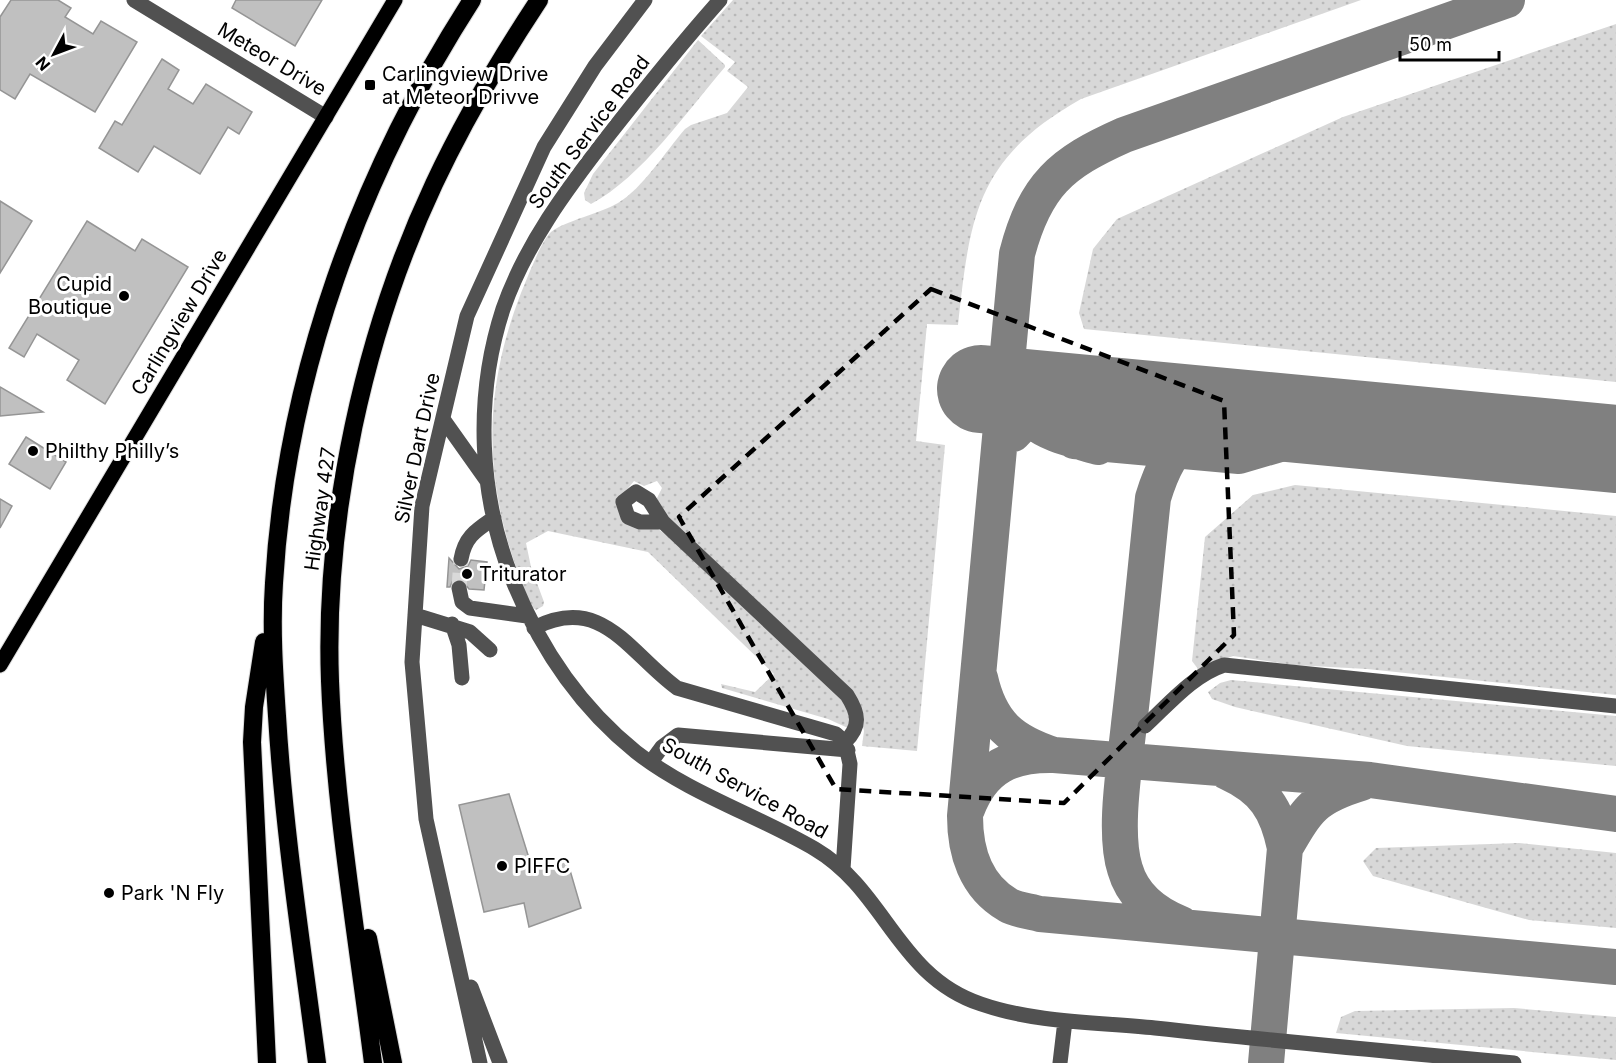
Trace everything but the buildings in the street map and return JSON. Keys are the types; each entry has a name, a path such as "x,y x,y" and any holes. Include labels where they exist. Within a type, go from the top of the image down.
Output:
{"highway":[{"name":"Highway 427","path":"317,1063 284,808 274,664 273,584 292,439 311,359 334,281 382,163 432,66 472,0"},
{"name":"Highway 427","path":"373,1063 341,801 330,681 333,584 345,486 368,370 391,291 434,184 498,64 539,0"},
{"path":"267,1063 252,742 273,584"},
{"path":"341,801 393,1063"}],"main road":[{"name":"Carlingview Drive","path":"0,665 395,0"}],"street":[{"name":"Meteor Drive","path":"134,0 150,4 326,117"},
{"name":"Silver Dart Drive","path":"480,1063 426,819 412,662 422,506 467,316 544,147 595,66 645,0"},
{"name":"South Service Road","path":"720,0 633,104 565,192 530,249 503,310 489,373 483,441 487,481 502,552 531,622 563,676 593,710 634,750 672,777 816,849 843,869 867,893 906,950 926,972 950,990 983,1005 1065,1021 1514,1063"},
{"name":"South Service Road","path":"443,419 487,481"},
{"path":"458,443 473,452 483,441"},
{"path":"462,560 464,542 472,533 494,518"},
{"path":"663,522 847,695 858,717 855,732 847,746 850,764 843,869"},
{"path":"459,588 462,602 470,608 531,622 568,616 587,618 609,627 659,675 677,688 826,731 847,746"},
{"path":"415,615 452,624 470,632 490,650"},
{"path":"452,624 459,645 462,678"},
{"path":"1145,726 1197,679 1209,670 1224,665 1616,706"},
{"path":"651,762 662,747 678,735 847,746"},
{"name":"Silver Dart Drive","path":"456,949 500,1063"},
{"path":"1060,1063 1065,1021"}],"highlighted area":[{"path":"931,289 1224,401 1234,635 1064,803 836,789 679,517"}],"shaded area":[{"path":"733,0 1361,0 1081,99 1046,121 1020,144 1000,167 985,192 975,220 968,251 958,325 927,324 916,441 945,445 917,751 862,746 864,731 859,709 672,526 656,500 662,488 657,481 644,486 634,481 620,498 622,517 658,529 681,546 834,688 852,714 848,728 828,719 722,688 721,684 755,692 774,674 648,552 548,531 526,543 531,567 544,602 543,606 536,610 531,606 504,527 496,489 493,412 507,334 534,261 551,232 565,224 611,207 627,197 645,179 685,129 727,113 748,87 727,71 735,62 701,36"},
{"path":"1616,24 1616,382 1084,329 1079,313 1093,249 1117,219 1343,117"},
{"path":"698,40 725,67 646,160 610,192 591,204 585,200 584,193 593,174"},
{"path":"1295,485 1616,516 1616,695 1367,669 1294,665 1233,656 1198,669 1192,661 1205,537 1253,495"},
{"path":"1231,680 1616,716 1616,766 1407,746 1235,707 1212,699 1208,692 1220,683"},
{"path":"1519,843 1616,853 1616,928 1529,920 1373,876 1363,861 1376,848"},
{"path":"1514,1008 1616,1017 1616,1060 1336,1033 1341,1017 1355,1011"}],"taxiway":[{"path":"1507,0 1124,135 1102,145 1067,167 1042,193 1032,210 1017,254 965,829 974,866 987,888 1011,907 1040,914 1616,967"},
{"path":"1008,368 1013,389 1020,404 1038,425 1063,437 1098,447"},
{"path":"1013,434 1036,410 1071,396"},
{"path":"1181,924 1154,910 1134,888 1125,869 1120,836 1123,778 1153,498 1169,460 1190,436 1219,422 1259,414"},
{"path":"1074,441 1239,456 1352,423"},
{"path":"980,678 990,707 1005,728 1026,743 1054,755 1370,780 1616,814"},
{"path":"967,809 981,783 1000,766 1025,757 1054,755"},
{"path":"1227,772 1251,786 1267,802 1278,822 1285,848"},
{"path":"1266,1063 1285,848 1300,823 1314,806 1333,793 1361,783"}],"runway":[{"path":"981,389 1616,449"}],"tunnel":[{"path":"459,588 461,559"}],"place":[{"name":"Carlingview Drive at Meteor Drivve","path":"370,85"},
{"name":"Cupid Boutique","path":"124,296"},
{"name":"Philthy Philly’s","path":"33,451"},
{"name":"Triturator","path":"467,574"},
{"name":"PIFFC","path":"502,866"},
{"name":"Park 'N Fly","path":"109,893"}]}
